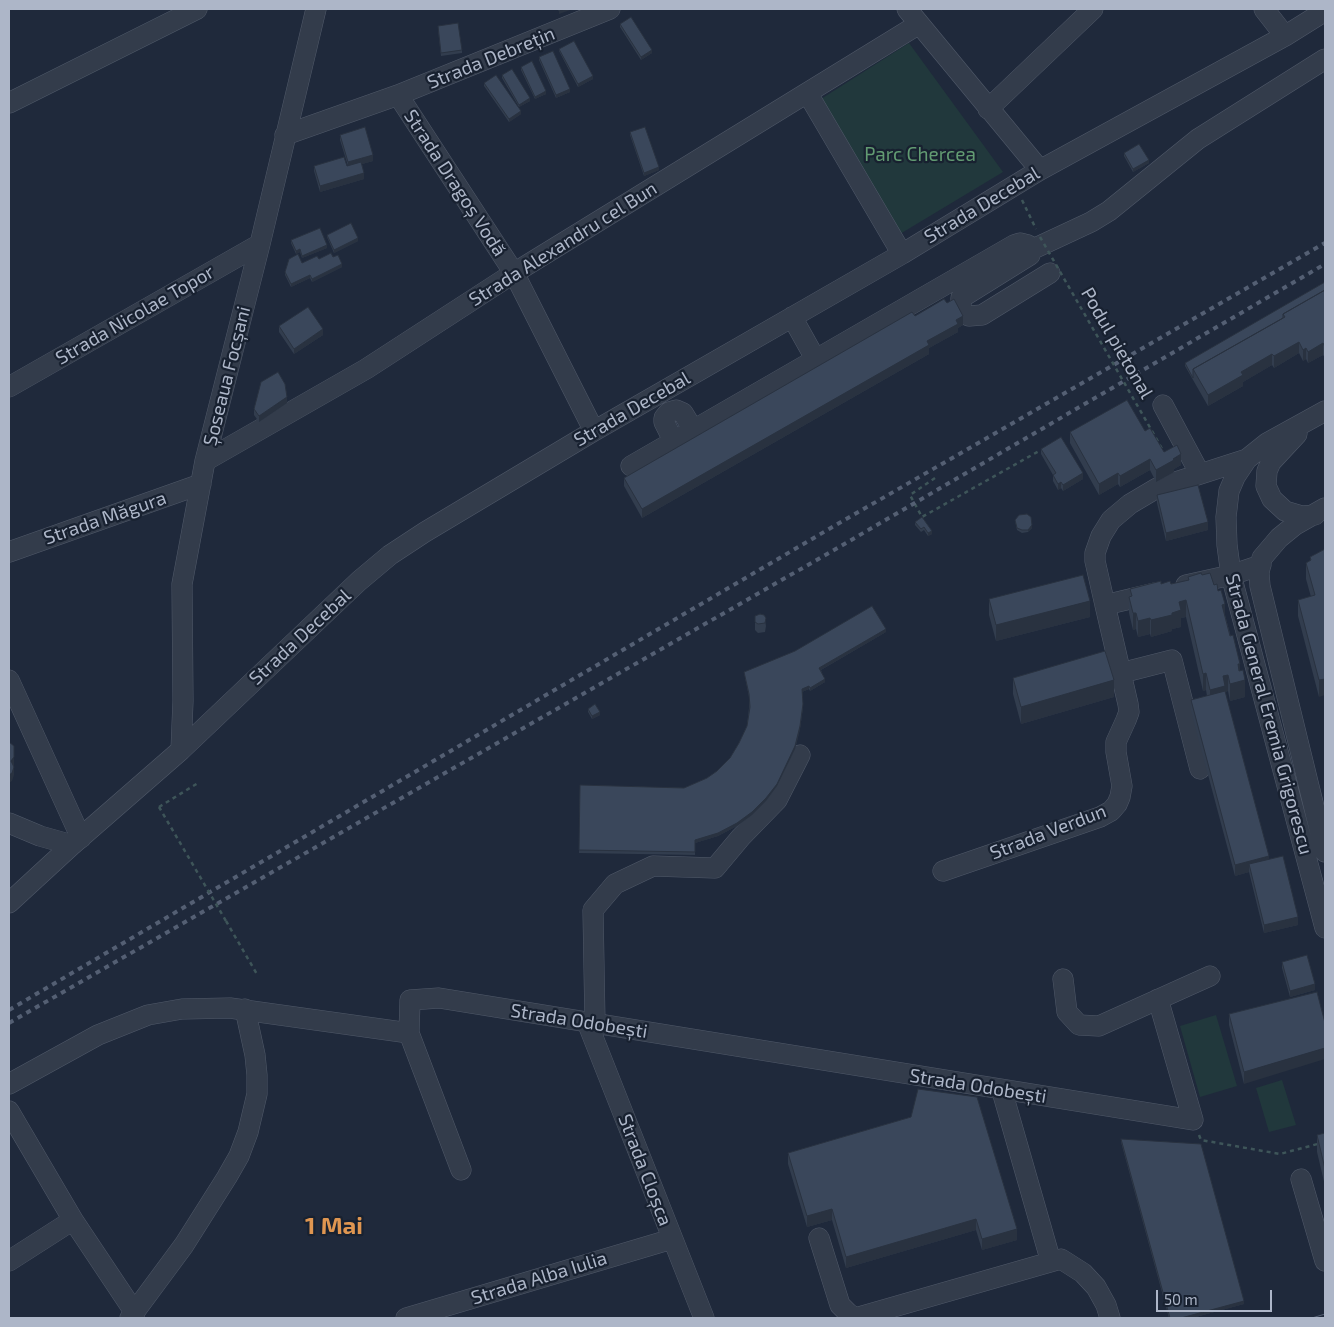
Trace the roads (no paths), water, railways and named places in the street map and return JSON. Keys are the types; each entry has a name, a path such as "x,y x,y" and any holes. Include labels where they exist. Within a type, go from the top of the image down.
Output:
{"street":[{"path":"9,103 197,9"},
{"name":"Șoseaua Focșani","path":"181,750 183,700 182,584 205,461 260,244 316,9"},
{"name":"Strada Debrețin","path":"285,135 398,96 610,9"},
{"path":"988,109 1092,9"},
{"path":"1264,9 1285,36"},
{"name":"Strada Decebal","path":"9,903 181,750 359,581 390,555 594,431 902,254 1040,170 1285,36 1325,11"},
{"path":"913,16 1040,170"},
{"name":"Strada Alexandru cel Bun","path":"205,461 366,369 514,273 808,94 913,16"},
{"path":"1050,273 982,315 969,316 961,308 961,298 1025,260 1030,255 1031,250 1091,222 1109,211 1198,139 1325,59"},
{"path":"808,94 902,254"},
{"name":"Strada Dragoș Vodă","path":"398,96 514,273 594,431"},
{"name":"Strada Nicolae Topor","path":"9,387 260,244"},
{"path":"631,466 1014,245 1024,244 1031,250"},
{"path":"792,317 816,360"},
{"path":"1163,405 1200,474"},
{"path":"674,442 664,422 664,418 669,412 676,410 683,412 694,431"},
{"path":"1247,459 1267,443 1318,415"},
{"path":"1318,415 1271,462 1267,471 1266,486 1272,499 1285,511 1302,516 1320,512"},
{"name":"Strada Verdun","path":"943,871 1100,817 1111,811 1117,804 1122,786 1116,742 1129,712 1095,561 1097,545 1106,527 1119,513 1142,496 1156,488 1247,459"},
{"name":"Strada General Eremia Grigorescu","path":"1247,459 1234,477 1226,507 1226,529 1231,575 1325,928"},
{"name":"Strada Măgura","path":"9,552 201,484"},
{"name":"Strada General Eremia Grigorescu","path":"1320,512 1278,538 1266,552 1259,573 1260,586 1320,806 1325,852"},
{"path":"1105,605 1231,575 1261,565"},
{"path":"1121,674 1172,660 1200,769"},
{"path":"9,680 77,841"},
{"name":"Strada Cloșca","path":"704,1318 591,1023 592,910 615,884 653,866 715,868 741,837 777,800 800,755"},
{"path":"9,823 40,836 77,841"},
{"path":"1063,978 1067,1012 1079,1025 1099,1026 1210,976"},
{"name":"Strada Odobești","path":"409,1033 410,1000 439,998 1002,1091 1193,1120 1158,1000"},
{"path":"9,1084 114,1027 148,1014 182,1009 246,1009 409,1033 461,1170"},
{"path":"9,1111 132,1316 184,1245 227,1177 239,1156 248,1132 257,1094 257,1075 246,1009"},
{"path":"1002,1091 1051,1262"},
{"path":"1301,1179 1325,1261"},
{"path":"9,1261 73,1220"},
{"name":"Strada Alba Iulia","path":"406,1318 672,1238"},
{"path":"818,1238 840,1305 855,1318 1061,1259 1083,1273 1096,1287 1106,1305 1110,1318"}],"tram line":[{"path":"1312,1318 1325,1314"}],"railway":[{"path":"9,1010 829,529 1325,243"},
{"path":"9,1023 834,550 1325,264"}],"district":[{"name":"1 Mai","path":"334,1226"}],"park label":[{"name":"Parc Chercea","path":"920,155"}]}
